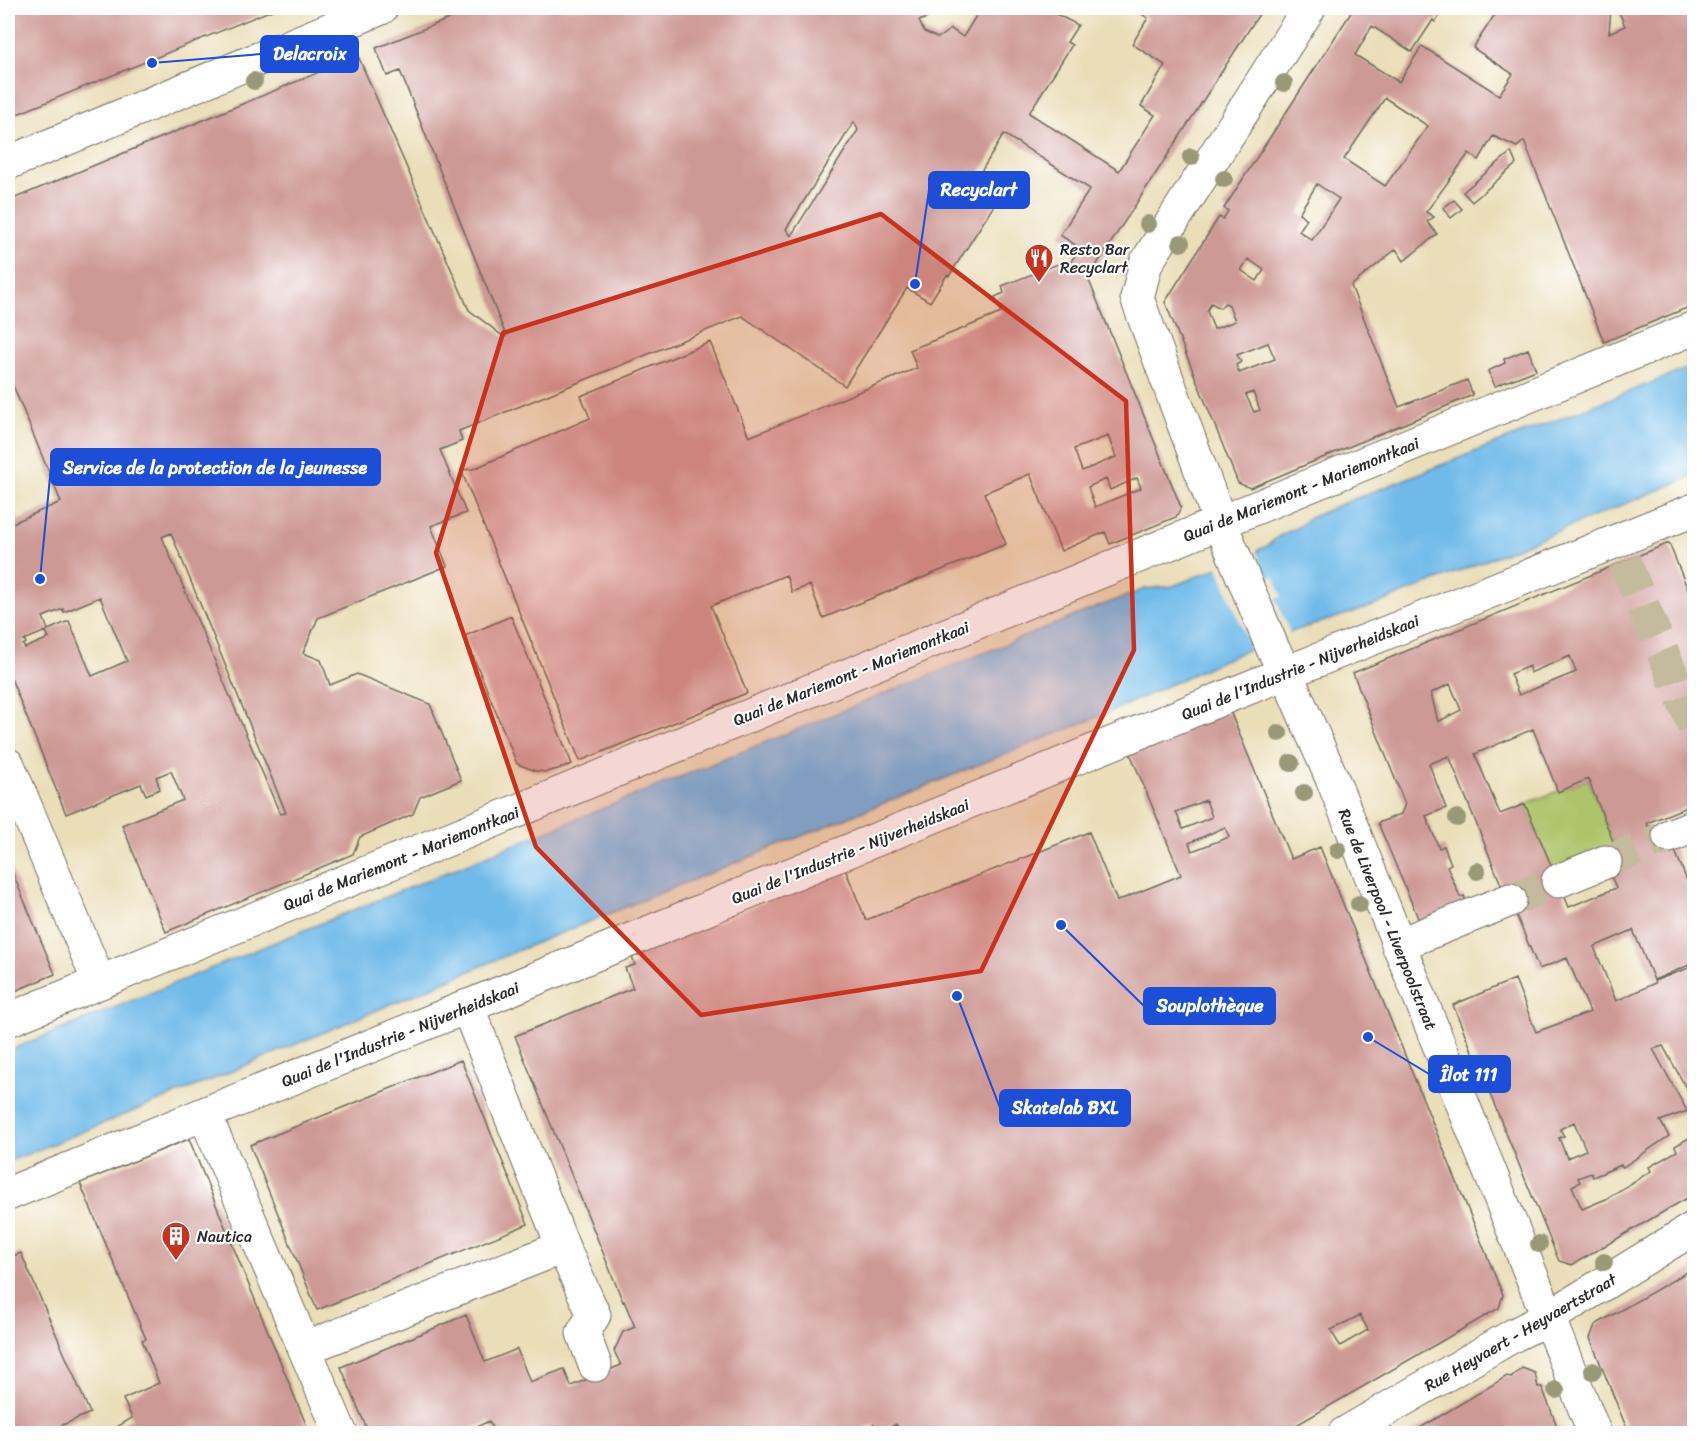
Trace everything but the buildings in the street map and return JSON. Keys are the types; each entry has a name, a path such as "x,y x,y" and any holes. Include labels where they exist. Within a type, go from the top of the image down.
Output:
{"street":[{"path":"8,163 381,8"},
{"name":"Rue de Liverpool - Liverpoolstraat","path":"1309,8 1146,263 1137,298 1226,535 1334,783 1595,1434"},
{"name":"Quai de Mariemont - Mariemontkaai","path":"8,1020 1226,535 1695,328"},
{"name":"Quai de l'Industrie - Nijverheidskaai","path":"8,1194 206,1115 467,1006 1279,661 1695,510"},
{"path":"8,765 99,982"},
{"path":"1558,881 1605,862"},
{"path":"1398,945 1510,900"},
{"path":"467,1006 564,1247 594,1315 583,1333 595,1365"},
{"path":"206,1115 342,1434"},
{"name":"Rue Heyvaert - Heyvaertstraat","path":"1344,1434 1514,1335 1548,1318 1695,1228"},
{"path":"306,1348 564,1247"}],"highlighted area":[{"path":"881,214 1126,401 1134,650 981,971 701,1015 536,847 436,553 503,333"}],"green space":[{"path":"1588,779 1615,846 1553,872 1525,804"}],"water":[{"path":"1694,366 1694,476 1373,606 1294,631 1221,661 1110,712 541,941 211,1080 8,1162 8,1051 1087,611 1145,589 1173,586 1258,552 1279,536 1310,518 1339,505"}],"pier":[{"path":"1255,548 1267,578 1274,576 1282,596 1276,599 1291,636 1252,652 1217,565 1255,550"}],"tunnel":[{"path":"1624,561 1694,726"},
{"path":"1605,862 1669,836"},
{"path":"1510,900 1558,881"}],"place":[{"name":"Delacroix","path":"152,63"},
{"name":"Recyclart","path":"915,284"},
{"name":"Resto Bar Recyclart","path":"1039,284"},
{"name":"Service de la protection de la jeunesse","path":"40,579"},
{"name":"Souplothèque","path":"1061,925"},
{"name":"Skatelab BXL","path":"957,996"},
{"name":"Îlot 111","path":"1368,1037"},
{"name":"Nautica","path":"176,1262"}]}
